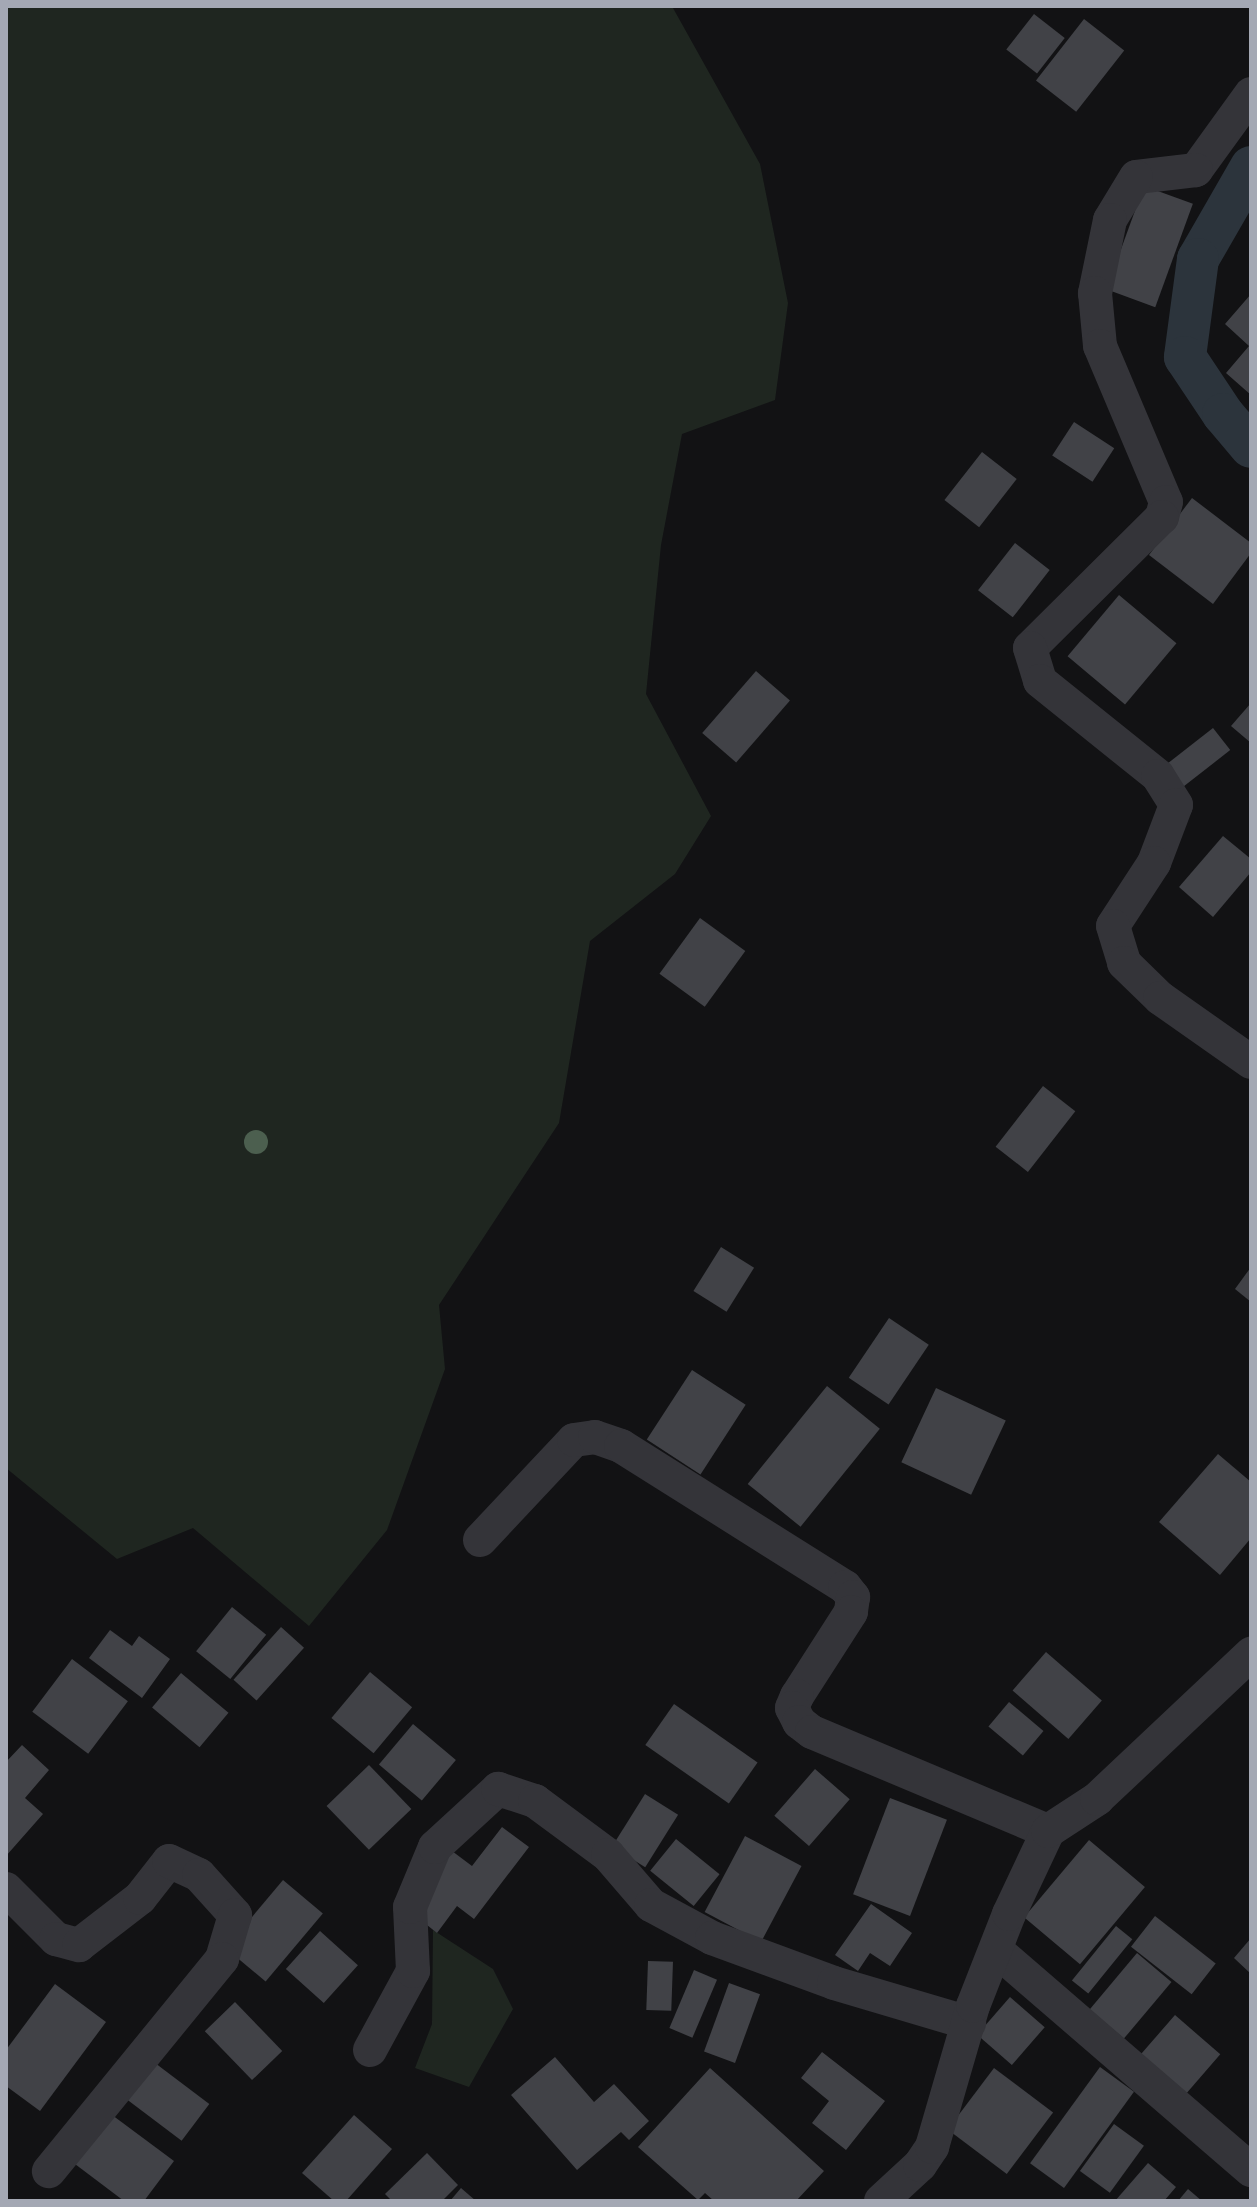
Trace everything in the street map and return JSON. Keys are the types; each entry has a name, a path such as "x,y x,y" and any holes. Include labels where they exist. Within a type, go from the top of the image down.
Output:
{"street":[{"path":"1251,94 1196,170 1136,177 1110,220 1095,293 1100,346 1166,502 1162,517 1030,648 1040,681 1158,776 1176,805 1154,863 1113,926 1124,963 1160,998 1251,1062"},
{"path":"480,1540 574,1440 595,1437 621,1446 845,1587 853,1597 851,1612 797,1696 792,1708 799,1722 812,1732 1048,1831"},
{"path":"881,2201 920,2165 932,2147 969,2023 1009,1914 1048,1831 1097,1799 1251,1654"},
{"path":"370,2050 413,1971 410,1907 435,1847 498,1789 535,1801 608,1855 651,1905 712,1938 834,1983 969,2023"},
{"path":"6,1889 56,1939 79,1945 140,1898 169,1861 199,1875 235,1915 222,1959 49,2171"},
{"path":"996,1950 1251,2170"}],"shaded area":[{"path":"6,6 673,8 760,164 788,303 775,400 682,434 661,545 646,694 711,816 675,874 590,941 559,1123 439,1305 445,1369 387,1530 309,1626 193,1528 117,1559 6,1468"},
{"path":"433,1930 493,1969 513,2009 469,2087 415,2068 432,2024"}],"building":[{"path":"1034,14 1065,38 1037,73 1006,49"},
{"path":"1084,19 1124,50 1076,112 1036,80"},
{"path":"1144,186 1193,204 1155,307 1106,289"},
{"path":"1251,294 1251,395 1226,373 1249,346 1225,324"},
{"path":"1074,422 1114,448 1092,482 1052,456"},
{"path":"982,452 1017,479 979,527 944,500"},
{"path":"1192,498 1251,543 1251,553 1213,604 1149,555"},
{"path":"1015,543 1050,570 1013,617 978,590"},
{"path":"1119,595 1176,643 1125,704 1068,656"},
{"path":"756,671 790,701 736,762 702,733"},
{"path":"1251,703 1251,743 1231,726"},
{"path":"1213,728 1230,750 1177,791 1160,769"},
{"path":"1223,836 1251,859 1251,872 1213,917 1179,887"},
{"path":"700,918 745,951 705,1007 659,974"},
{"path":"1043,1086 1075,1111 1028,1172 996,1147"},
{"path":"721,1247 754,1268 727,1312 693,1291"},
{"path":"1251,1267 1251,1302 1235,1289"},
{"path":"889,1318 929,1345 889,1405 849,1378"},
{"path":"692,1370 746,1405 700,1474 647,1440"},
{"path":"827,1386 880,1429 801,1527 748,1484"},
{"path":"936,1388 1006,1421 971,1495 901,1462"},
{"path":"1218,1454 1251,1482 1251,1538 1220,1575 1159,1522"},
{"path":"232,1607 266,1635 230,1679 196,1651"},
{"path":"281,1627 304,1648 257,1701 233,1680"},
{"path":"110,1630 132,1646 139,1636 170,1659 142,1698 89,1658"},
{"path":"1046,1652 1102,1701 1068,1739 1013,1690"},
{"path":"72,1659 128,1701 88,1754 32,1712"},
{"path":"370,1672 412,1707 374,1753 331,1718"},
{"path":"181,1673 228,1713 200,1747 152,1707"},
{"path":"1009,1702 1043,1731 1023,1755 988,1727"},
{"path":"674,1704 758,1763 729,1803 645,1745"},
{"path":"413,1724 456,1760 422,1801 379,1765"},
{"path":"22,1745 49,1770 25,1798 43,1814 6,1856 6,1762"},
{"path":"369,1765 411,1809 369,1850 327,1806"},
{"path":"815,1769 850,1799 809,1846 774,1816"},
{"path":"645,1794 678,1815 645,1867 612,1847"},
{"path":"890,1798 947,1820 910,1916 853,1894"},
{"path":"502,1827 529,1847 474,1919 457,1906 437,1933 407,1909 452,1851 472,1866"},
{"path":"745,1836 802,1866 761,1942 705,1912"},
{"path":"676,1839 720,1874 694,1906 650,1871"},
{"path":"1089,1840 1145,1887 1080,1964 1024,1917"},
{"path":"283,1880 323,1913 266,1982 226,1948"},
{"path":"871,1904 912,1933 890,1966 870,1953 858,1971 835,1955"},
{"path":"1155,1916 1216,1963 1192,1994 1131,1947"},
{"path":"1116,1926 1132,1939 1088,1994 1072,1980"},
{"path":"320,1931 358,1965 324,2003 286,1969"},
{"path":"1251,1938 1251,1974 1234,1958"},
{"path":"1137,1953 1171,1982 1124,2039 1089,2010"},
{"path":"648,1961 673,1962 671,2011 646,2010"},
{"path":"694,1970 717,1980 692,2038 669,2028"},
{"path":"729,1983 760,1994 735,2063 704,2052"},
{"path":"55,1984 106,2022 40,2111 6,2086 6,2050"},
{"path":"1010,1997 1045,2027 1012,2065 977,2035"},
{"path":"235,2002 282,2051 252,2080 205,2031"},
{"path":"1175,2015 1220,2054 1180,2101 1134,2062"},
{"path":"822,2052 885,2101 846,2150 812,2123 829,2101 801,2078"},
{"path":"555,2057 594,2102 614,2084 649,2121 629,2140 621,2132 577,2170 511,2095"},
{"path":"155,2063 209,2104 182,2141 127,2100"},
{"path":"1100,2067 1134,2092 1064,2188 1030,2163"},
{"path":"710,2068 824,2171 796,2201 714,2201 705,2193 698,2200 638,2147"},
{"path":"994,2068 1053,2113 1007,2174 948,2129"},
{"path":"104,2109 174,2161 144,2201 124,2201 67,2158"},
{"path":"354,2115 392,2149 346,2201 334,2201 302,2173"},
{"path":"1114,2124 1144,2146 1110,2193 1080,2171"},
{"path":"427,2153 458,2185 442,2201 392,2201 385,2194"},
{"path":"1148,2163 1176,2187 1164,2201 1115,2201"},
{"path":"461,2188 476,2201 450,2201"},
{"path":"1188,2189 1202,2201 1178,2201"}],"waterway":[{"path":"1251,167 1198,259 1185,357 1223,414 1251,447"}]}
